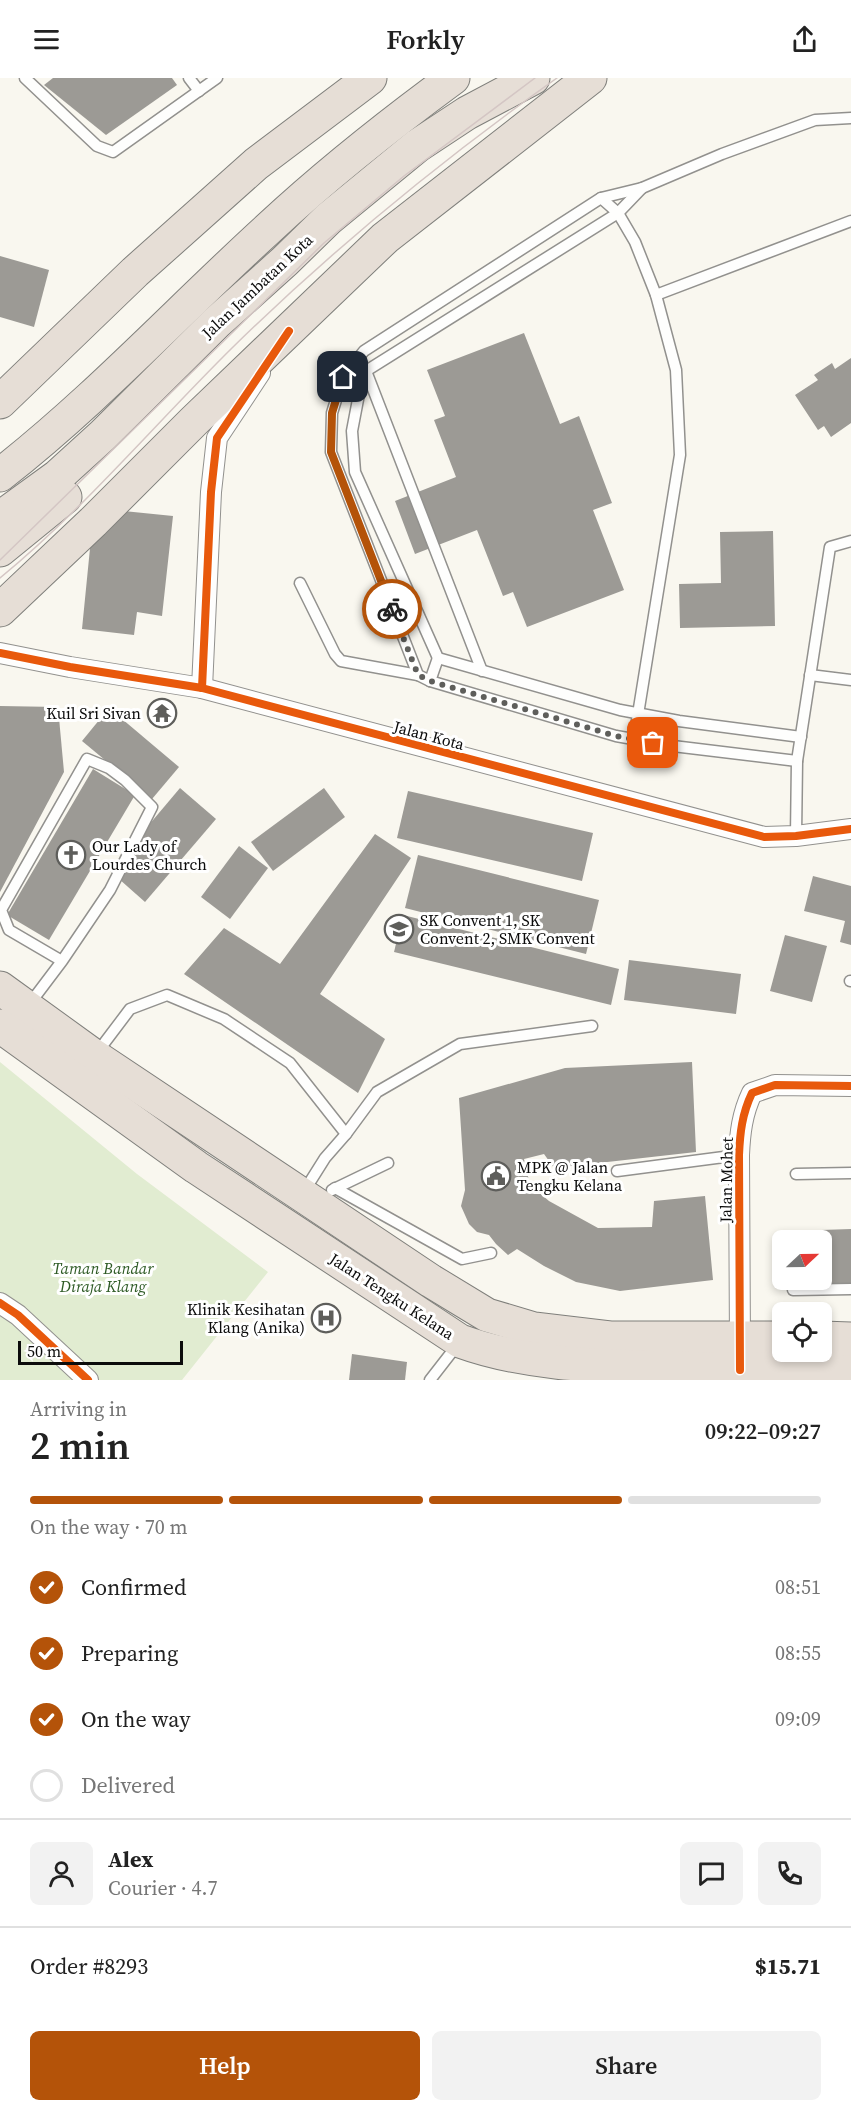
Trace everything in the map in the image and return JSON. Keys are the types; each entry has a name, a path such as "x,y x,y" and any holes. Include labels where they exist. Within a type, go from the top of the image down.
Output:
{"highway":[{"path":"0,402 135,272 256,165 370,78"},
{"name":"Jalan Jambatan Kota","path":"0,475 46,439 269,228 349,156 453,78"},
{"name":"Jalan Jambatan Kota","path":"0,518 58,476 103,435 216,323 328,219 417,146 467,113 533,78"},
{"path":"0,610 385,238 590,78"},
{"path":"0,550 83,481 225,331 285,261"},
{"name":"Jalan Tengku Kelana","path":"0,988 13,1017 196,1167 460,1341 481,1349 531,1359 610,1367 851,1370"},
{"name":"Jalan Tengku Kelana","path":"13,1017 94,1056 316,1194 431,1281 487,1315 534,1329 610,1338 772,1338"},
{"path":"832,1338 851,1338"}],"street":[{"path":"202,688 211,492 217,438 289,331"},
{"name":"Jalan Kota","path":"0,653 70,667 202,688 764,837 796,836 851,829"},
{"name":"Jalan Mohet","path":"740,1370 738,1155 744,1110 752,1094 775,1085 851,1086"},
{"path":"0,1303 9,1317 88,1380"}],"lane":[{"path":"25,78 97,146 113,152 217,78"},
{"path":"189,78 199,91"},
{"path":"418,675 331,452 332,413 343,377 364,351 601,198 642,188 722,154 815,120 851,118"},
{"path":"430,681 438,658 355,472 352,431 366,371 618,213 642,188"},
{"path":"601,198 618,213 635,242 657,295 675,370 680,455 634,739"},
{"path":"657,295 851,221"},
{"path":"366,371 482,671"},
{"path":"796,836 797,761 830,547 851,541"},
{"path":"300,583 335,654 341,661 418,675 430,681 616,736 673,746 797,761"},
{"path":"438,658 638,714 801,737"},
{"path":"810,675 851,680"},
{"path":"13,1017 62,961 110,890 152,807 125,780 109,768 87,759 1,910 9,930 62,961"},
{"path":"94,1056 130,1009 167,995 224,1020 290,1063 346,1134"},
{"path":"316,1194 325,1158 377,1092 460,1044 592,1026"},
{"path":"617,1171 738,1155"},
{"path":"316,1194 388,1163"},
{"path":"796,1174 851,1173"},
{"path":"316,1194 462,1259 491,1253"},
{"path":"832,1289 851,1289"},
{"path":"430,1380 460,1341"}],"green space":[{"name":"Taman Bandar Diraja Klang","path":"0,1062 137,1174 268,1272 182,1380 0,1380"}],"building":[{"path":"53,78 172,78 177,85 106,135 44,85"},
{"path":"0,256 49,270 34,327 0,317"},
{"path":"524,333 560,424 579,416 612,503 593,510 624,590 527,627 513,592 503,596 477,530 415,554 395,501 456,477 434,420 445,416 427,370"},
{"path":"851,358 851,423 831,437 824,426 818,430 795,395 818,380 814,375 832,363 835,369"},
{"path":"94,508 173,516 162,616 137,612 134,635 82,629"},
{"path":"773,531 775,626 680,628 679,584 721,583 720,532"},
{"path":"0,706 58,707 64,772 0,892"},
{"path":"109,708 179,767 152,799 82,741"},
{"name":"Our Lady of Lourdes Church","path":"93,769 135,795 49,940 7,915"},
{"path":"180,788 216,819 145,902 110,871"},
{"path":"324,788 345,817 273,871 251,842"},
{"path":"408,791 593,833 582,881 397,838"},
{"path":"375,834 411,858 320,994 385,1039 358,1093 184,974 224,928 280,964"},
{"path":"239,846 268,868 230,919 201,897"},
{"path":"418,855 599,900 586,954 405,908"},
{"path":"813,876 851,886 851,945 840,942 845,921 804,911"},
{"path":"403,915 619,969 611,1005 394,952"},
{"path":"785,935 827,946 812,1002 770,991"},
{"path":"629,960 741,974 736,1014 624,1000"},
{"name":"MPK @ Jalan Tengku Kelana","path":"692,1062 696,1152 554,1168 544,1154 524,1159 530,1185 549,1201 598,1228 652,1227 654,1201 705,1196 713,1280 620,1291 576,1282 517,1249 508,1255 489,1235 477,1232 469,1224 461,1206 465,1190 459,1098 565,1068"},
{"path":"851,1229 851,1284 832,1285 832,1230 821,1230"},
{"path":"352,1354 407,1362 405,1380 349,1380"}],"tram line":[{"path":"0,560 324,243 404,176 535,78"},
{"path":"0,578 61,524 270,311 430,173 557,78"}],"cycle path":[{"path":"202,688 211,492 217,438 289,331"},
{"path":"0,653 70,667 202,688 764,837 796,836 851,829"},
{"path":"740,1370 739,1155 746,1108 752,1093 775,1085 851,1086"},
{"path":"0,1303 18,1315 88,1380"}],"way so far":[{"path":"392,609 418,675 430,681 616,736 653,743"}],"place":[{"name":"Kuil Sri Sivan","path":"162,713"},
{"name":"Our Lady of Lourdes Church","path":"71,855"},
{"name":"SK Convent 1, SK Convent 2, SMK Convent","path":"399,929"},
{"name":"MPK @ Jalan Tengku Kelana","path":"496,1176"},
{"name":"Klinik Kesihatan Klang (Anika)","path":"326,1318"}],"route":[{"path":"343,377 332,413 331,452 392,609"}]}
